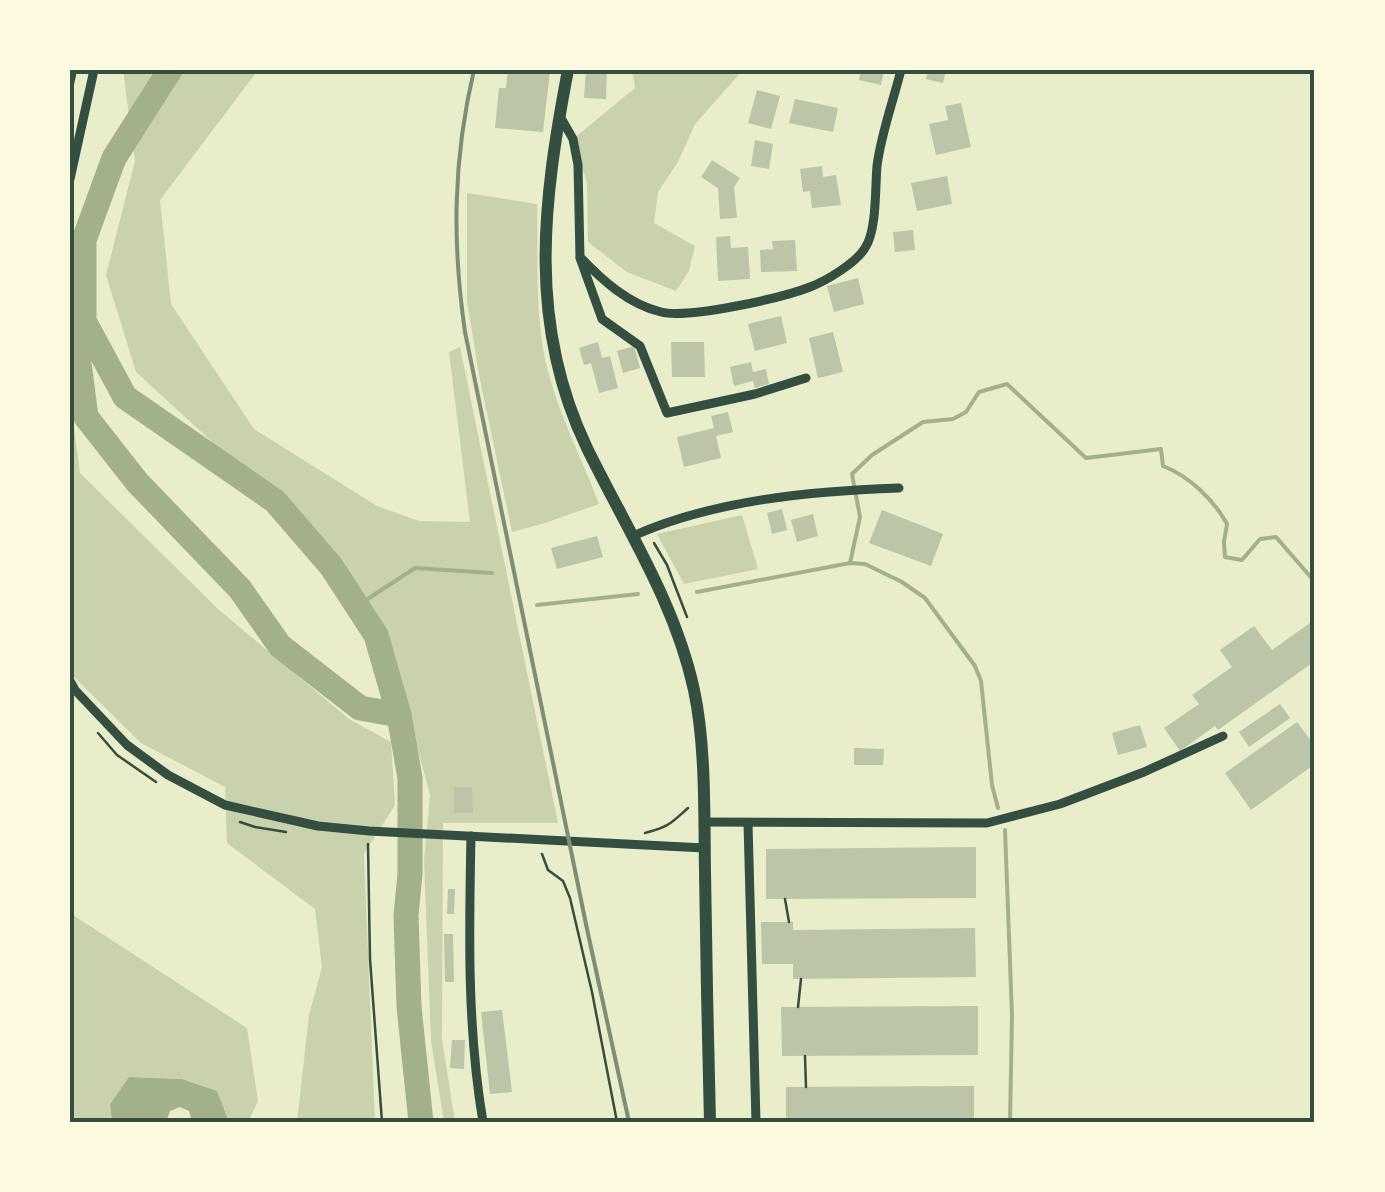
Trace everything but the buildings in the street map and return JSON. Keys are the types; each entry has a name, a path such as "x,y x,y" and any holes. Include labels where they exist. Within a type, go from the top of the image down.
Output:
{"main road":[{"path":"568,70 547,198 548,320 556,366 586,445 640,533 674,620 698,714 710,1122"}],"street":[{"path":"70,179 94,70"},
{"path":"580,257 624,296 663,313 721,310 811,287 858,258 868,245 877,166 901,70"},
{"path":"559,115 573,139 578,165 580,257 602,319 640,346 667,413 755,394 806,378"},
{"path":"640,533 700,512 767,500 839,490 899,488"},
{"path":"70,681 127,745 168,775 225,805 318,826 369,831 704,848"},
{"path":"704,822 987,823 1060,804 1223,736"},
{"path":"748,823 756,1122"},
{"path":"471,836 471,988 475,1076 483,1122"}],"path":[{"path":"70,97 76,70"},
{"path":"640,533 667,565 690,628"},
{"path":"644,833 674,823 687,808 703,807"},
{"path":"369,831 370,959 382,1122"},
{"path":"541,838 548,870 563,881 570,898 617,1122"},
{"path":"785,899 788,922"},
{"path":"798,1007 801,978"},
{"path":"805,1056 806,1088"},
{"path":"1304,1122 1315,1118"}],"shaded area":[{"path":"123,70 258,70 160,200 171,304 254,429 377,506 419,521 470,522 449,352 460,347 558,823 443,823 442,1039 455,1122 444,1122 431,1041 424,860 430,795 387,634 271,496 136,372 106,275 135,161"},
{"path":"632,70 743,70 695,124 678,162 658,192 654,223 695,246 689,271 676,291 627,272 588,242 587,183 573,139 635,88"},
{"path":"467,193 537,204 538,301 545,359 562,414 599,504 512,532 467,301"},
{"path":"70,396 80,473 218,609 349,719 391,742 395,805 364,854 375,1122 297,1122 309,1015 322,967 315,909 227,843 225,787 141,743 73,676 70,680"},
{"path":"742,515 758,569 684,584 657,534"},
{"path":"70,913 247,1028 258,1101 248,1122 229,1122 217,1091 182,1079 129,1077 110,1104 112,1122 70,1122"},
{"path":"129,1077 182,1079 217,1091 229,1122 192,1122 189,1111 180,1107 170,1111 166,1122 112,1122 110,1104"}],"waterway":[{"path":"170,70 114,158 84,240 84,321 125,397 275,501 331,566 376,635 399,715 410,778 406,915 409,1007 421,1122"},
{"path":"84,321 79,363 86,417 137,482 240,589 280,646 360,708 399,715"},
{"path":"850,563 860,517 852,474 872,455 923,422 953,419 966,412 979,392 1007,384 1086,458 1161,449 1163,466 1200,490 1227,524 1225,557 1242,560 1260,539 1276,537 1315,582"},
{"path":"697,592 850,563 865,564 925,598 975,666 981,681 998,808"},
{"path":"357,606 415,568 492,573"},
{"path":"537,605 638,594"},
{"path":"1005,830 1012,1016 1010,1122"}],"railway":[{"path":"474,70 458,168 458,266 465,332 629,1122"}]}
